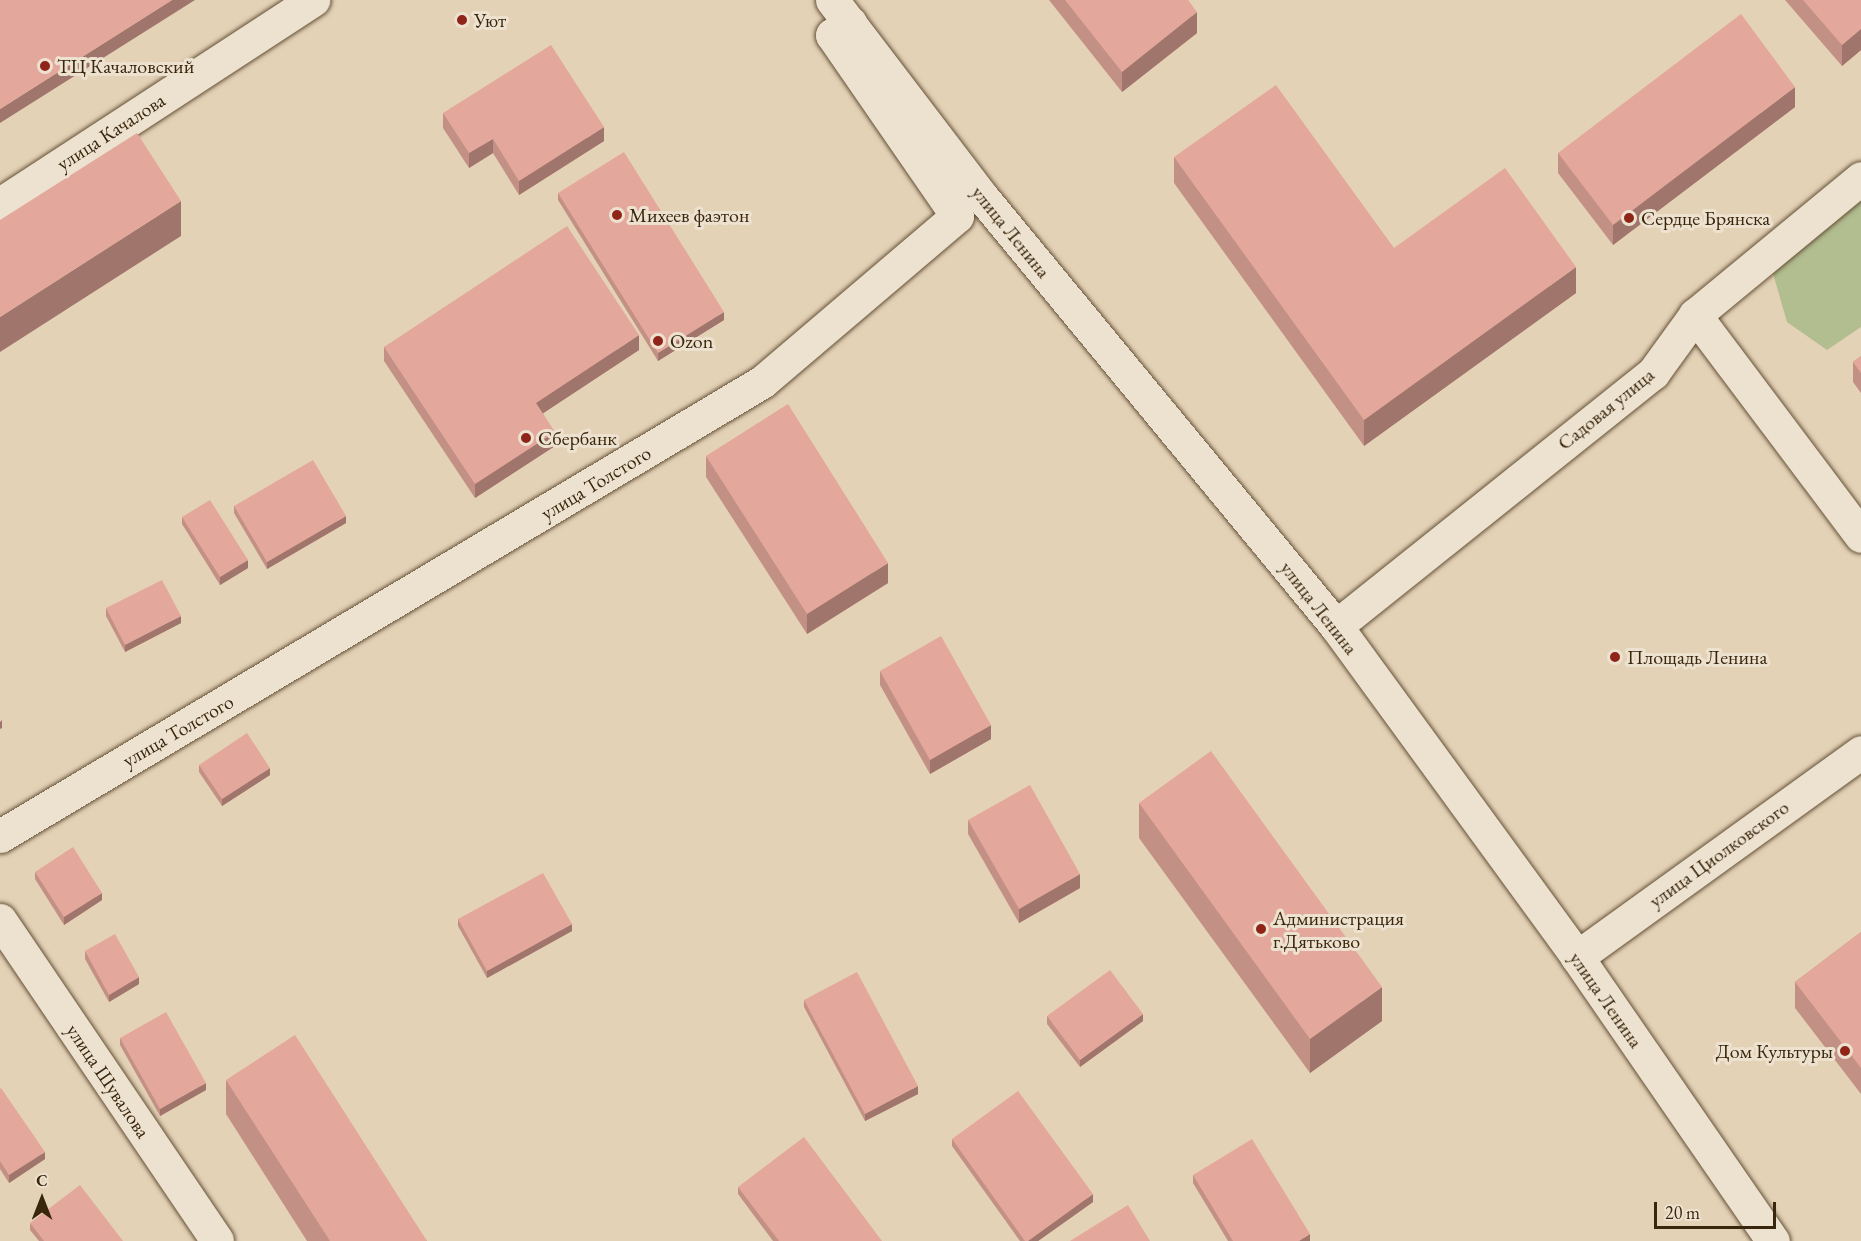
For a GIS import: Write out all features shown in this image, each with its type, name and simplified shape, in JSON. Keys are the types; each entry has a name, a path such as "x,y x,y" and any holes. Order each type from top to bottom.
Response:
{"street":[{"name":"улица Качалова","path":"0,204 313,0"},
{"name":"улица Ленина","path":"841,12 983,198 1336,626 1577,957 1773,1241"},
{"name":"улица Толстого","path":"0,836 762,382 957,216 832,35 841,12"},
{"name":"Садовая улица","path":"1336,626 1653,373 1695,315 1861,178"},
{"path":"1695,315 1861,536"},
{"name":"улица Циолковского","path":"1577,957 1861,752"},
{"name":"улица Шувалова","path":"0,920 217,1241"}],"green space":[{"path":"1861,188 1861,327 1827,350 1787,322 1770,263"}],"building":[{"name":"ТЦ Качаловский","path":"0,0 172,0 0,109"},
{"path":"1065,0 1188,0 1197,12 1122,72"},
{"path":"1803,0 1861,0 1861,29 1842,45"},
{"path":"1741,14 1795,87 1613,225 1558,153"},
{"path":"551,45 604,127 519,181 493,139 469,153 443,113"},
{"path":"1276,85 1394,248 1505,168 1576,267 1364,420 1174,157"},
{"path":"137,133 181,201 0,317 0,220"},
{"path":"624,152 724,312 658,353 558,193"},
{"path":"567,226 639,335 536,403 555,432 475,484 384,347"},
{"path":"1861,356 1861,373 1853,362"},
{"path":"788,404 888,563 807,614 706,456"},
{"path":"313,460 346,516 267,562 234,506"},
{"path":"210,500 248,560 220,577 182,517"},
{"path":"162,580 181,616 125,645 106,608"},
{"path":"941,636 991,725 930,760 880,671"},
{"path":"247,733 270,768 222,799 199,765"},
{"name":"Администрация г.Дятьково","path":"1211,751 1382,987 1310,1039 1139,803"},
{"path":"1030,785 1080,874 1019,909 968,820"},
{"path":"73,847 102,893 64,917 35,872"},
{"path":"543,873 572,924 487,971 458,919"},
{"name":"Дом Культуры","path":"1861,932 1861,1068 1795,982"},
{"path":"115,934 139,977 109,995 85,951"},
{"path":"1110,970 1143,1014 1080,1060 1047,1016"},
{"path":"857,972 918,1086 865,1114 804,1000"},
{"path":"166,1012 206,1083 160,1109 120,1038"},
{"path":"295,1035 427,1241 330,1241 226,1080"},
{"path":"1,1088 45,1152 9,1175 0,1161"},
{"path":"1018,1091 1093,1194 1028,1241 1025,1241 952,1139"},
{"path":"804,1137 882,1241 779,1241 738,1187"},
{"path":"1252,1139 1310,1234 1299,1241 1233,1241 1193,1175"},
{"path":"80,1185 123,1241 44,1241 30,1223"},
{"path":"1128,1205 1150,1241 1070,1241"}],"place":[{"name":"Уют","path":"462,20"},
{"name":"ТЦ Качаловский","path":"45,66"},
{"name":"Михеев фаэтон","path":"617,215"},
{"name":"Сердце Брянска","path":"1629,218"},
{"name":"Ozon","path":"658,341"},
{"name":"Сбербанк","path":"526,438"},
{"name":"Площадь Ленина","path":"1615,657"},
{"name":"Администрация г.Дятьково","path":"1261,929"},
{"name":"Дом Культуры","path":"1845,1051"}]}
